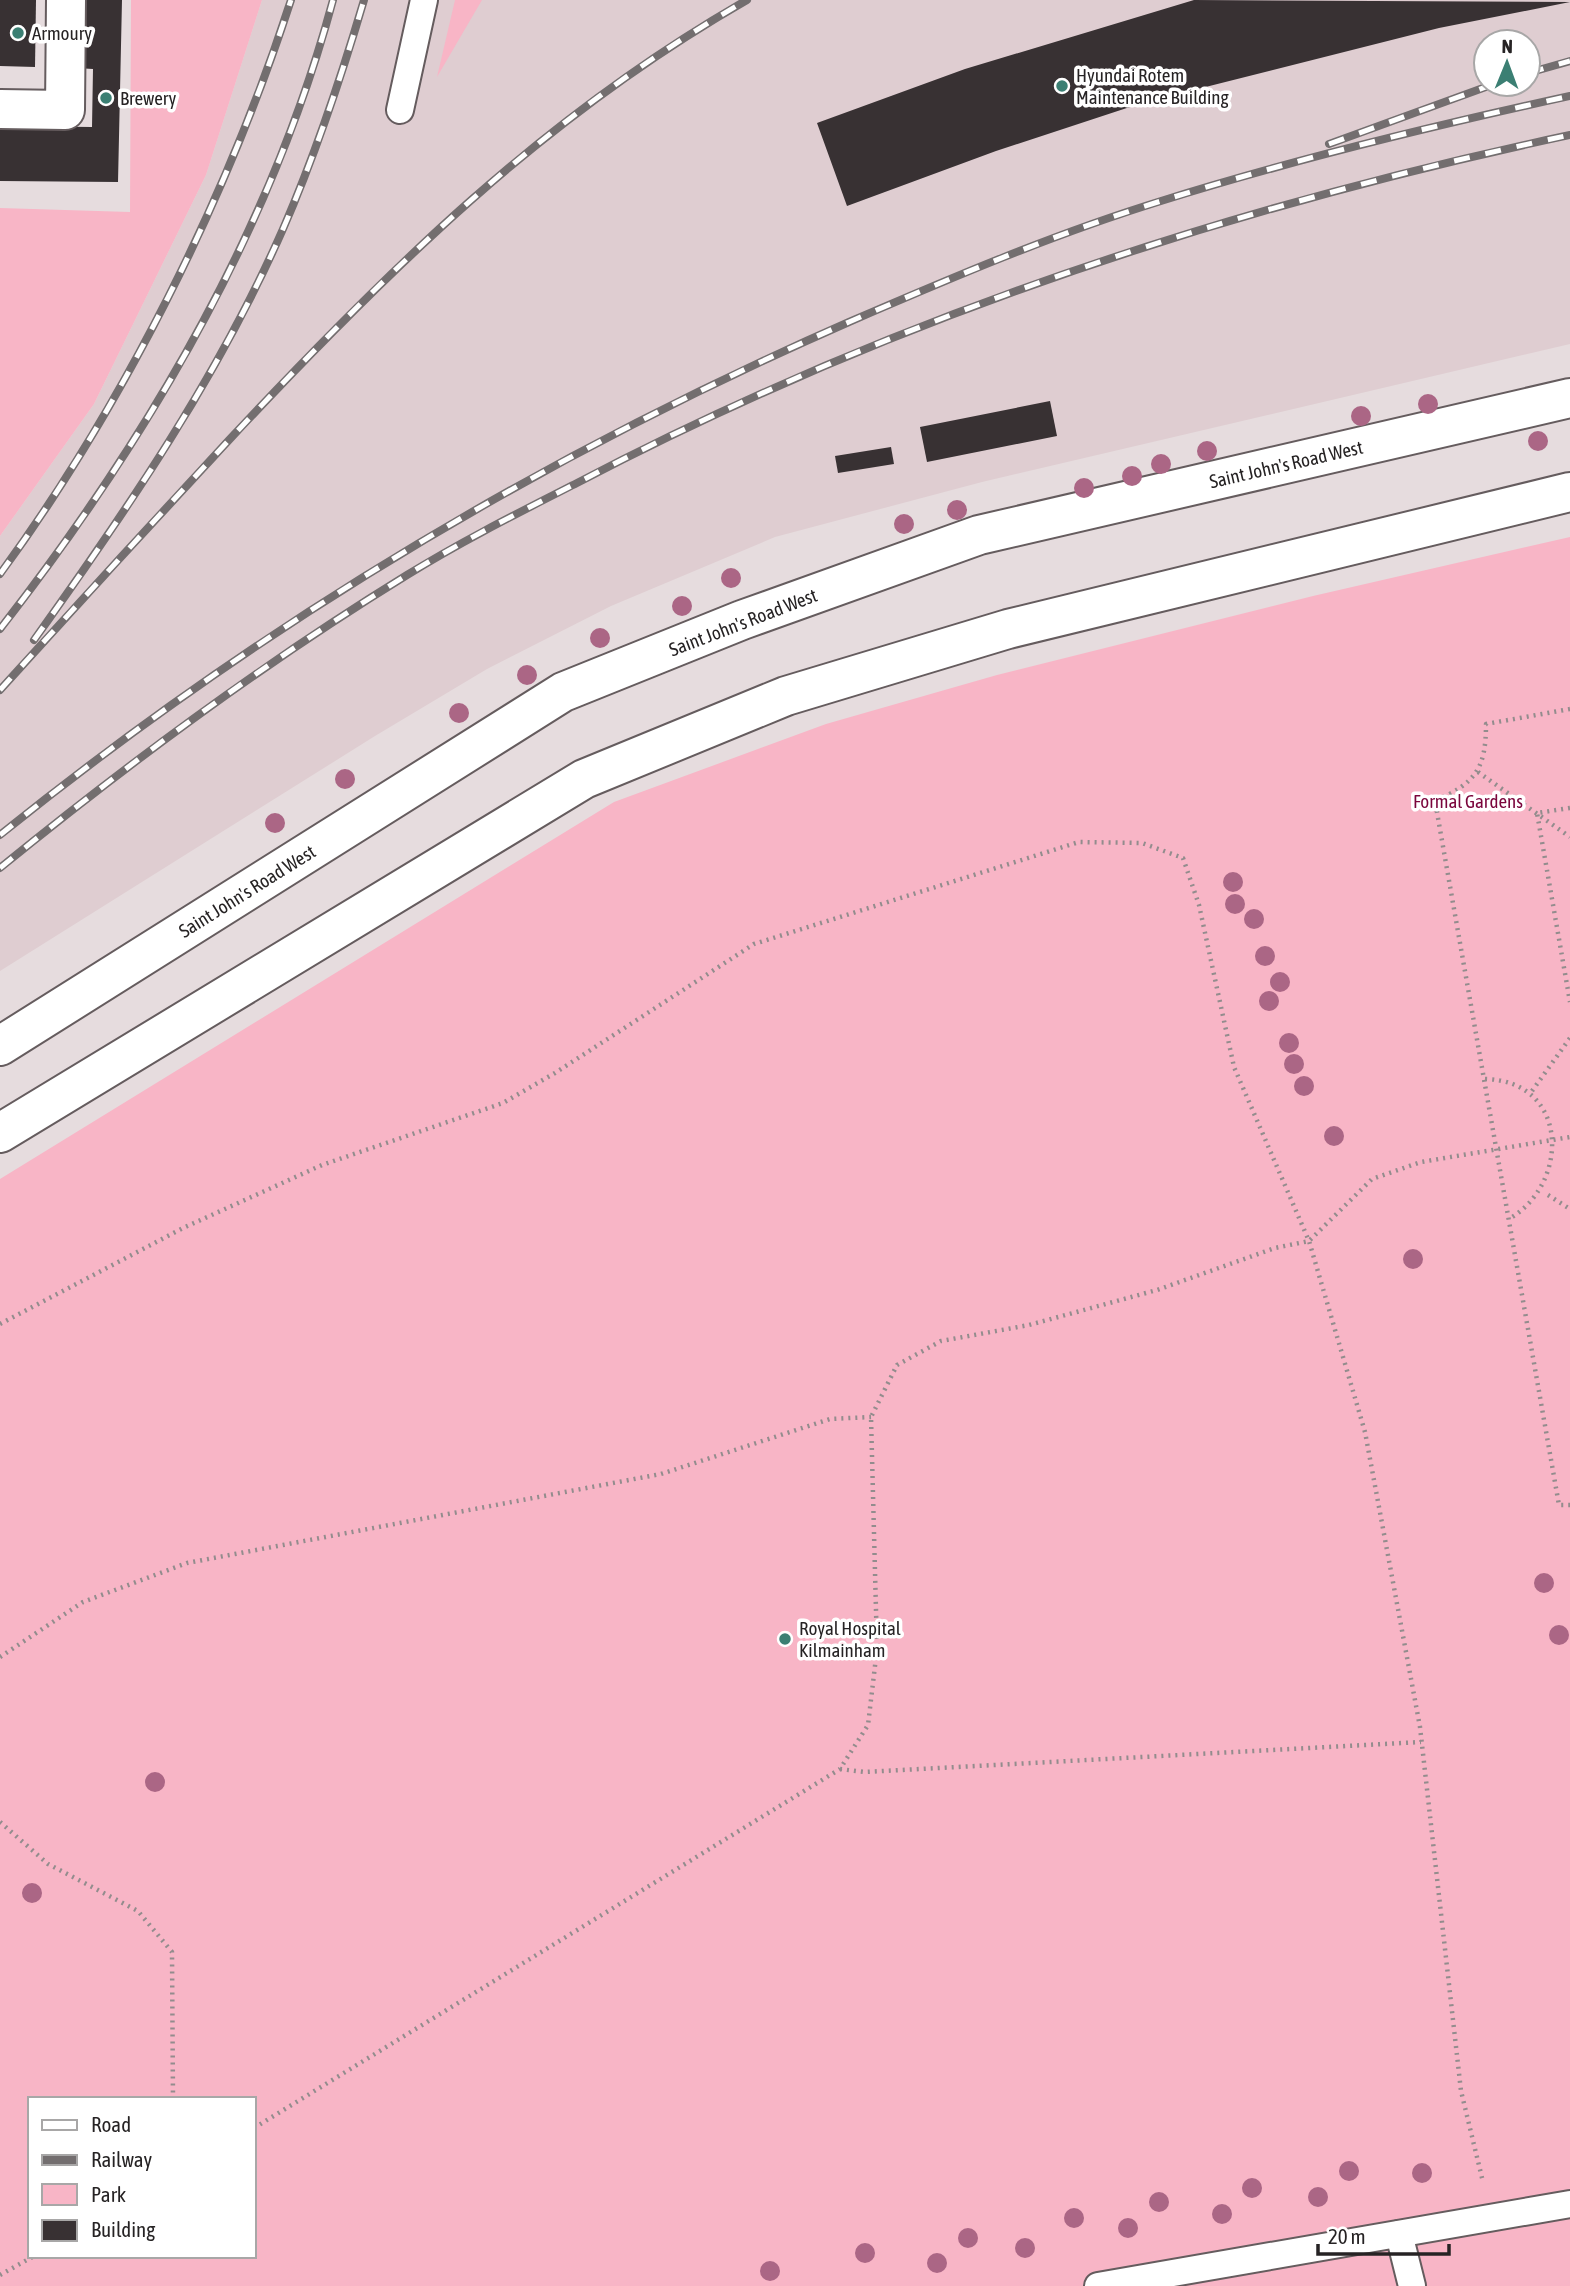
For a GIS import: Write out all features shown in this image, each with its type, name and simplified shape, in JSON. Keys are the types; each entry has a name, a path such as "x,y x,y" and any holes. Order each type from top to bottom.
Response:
{"main road":[{"path":"0,109 65,110 66,0"},
{"name":"Saint John's Road West","path":"0,1046 563,692 742,620 979,535 1570,398"},
{"path":"0,1133 584,779 773,701 1008,629 1570,492"}],"lane":[{"path":"400,110 424,0"},
{"path":"1098,2286 1570,2204"},
{"path":"1399,2234 1412,2286"}],"path":[{"path":"1570,709 1486,724 1486,754 1478,772 1455,792 1435,802 1559,1505 1570,1505"},
{"path":"1478,772 1570,837"},
{"path":"1537,813 1570,808"},
{"path":"1537,813 1570,1002"},
{"path":"0,1324 183,1228 310,1171 503,1103 555,1073 754,944 1079,842 1142,843 1183,858 1199,905 1234,1067 1309,1241 1365,1432 1421,1742 1461,2091 1491,2217"},
{"path":"1532,1091 1570,1038"},
{"path":"1485,1079 1517,1083 1532,1091 1549,1107 1555,1117"},
{"path":"1560,1128 1564,1151"},
{"path":"256,2128 841,1769 868,1725 877,1649 871,1417 897,1364 941,1340 1029,1325 1157,1290 1275,1248 1309,1241 1372,1179 1421,1162 1570,1137"},
{"path":"1509,1219 1531,1210 1548,1195 1554,1184"},
{"path":"1548,1195 1570,1209"},
{"path":"0,1657 83,1602 187,1563 661,1474 830,1419 871,1417"},
{"path":"841,1769 863,1772 1421,1742"},
{"path":"0,1822 48,1864 138,1911 172,1952 173,2097"},
{"path":"0,2275 30,2258"}],"shaded area":[{"path":"262,0 1570,0 1570,344 982,482 775,537 611,606 487,669 0,971 0,536 94,404 206,175"}],"green space":[{"path":"131,0 262,0 206,175 94,404 0,536 0,208 130,212"},
{"path":"455,0 482,0 437,77"},
{"name":"Royal Hospital Kilmainham","path":"1570,537 1570,2286 0,2286 0,1179 614,802 826,724 997,675 1313,596"}],"building":[{"name":"Armoury","path":"0,0 36,0 35,67 0,66"},
{"path":"77,0 122,0 118,182 0,181 0,126 92,127 93,69 76,68"},
{"name":"Hyundai Rotem Maintenance Building","path":"1194,0 1570,2 1439,28 1142,103 996,151 847,206 817,123 965,69"},
{"path":"1050,401 1057,436 927,462 920,427"},
{"path":"891,447 894,464 838,473 835,456"}],"railway":[{"path":"0,574 88,441 168,298 236,150 291,0"},
{"path":"0,629 105,484 198,331 239,251 275,169 307,86 333,0"},
{"path":"34,640 137,492 230,337 295,201 337,87 364,0"},
{"path":"0,690 288,377 409,257 471,200 603,94 673,45 747,0"},
{"path":"1542,69 1570,61"},
{"path":"1329,144 1472,92"},
{"path":"0,835 98,758 199,686 302,616 407,550 514,488 735,374 964,273 1121,214 1313,157 1570,96"},
{"path":"0,868 98,790 199,715 354,609 470,539 695,424 938,320 1062,275 1313,197 1570,135"}],"place":[{"name":"Armoury","path":"18,33"},
{"name":"Hyundai Rotem Maintenance Building","path":"1062,86"},
{"name":"Brewery","path":"106,98"},
{"name":"Royal Hospital Kilmainham","path":"785,1639"}],"park label":[{"name":"Formal Gardens","path":"1468,801"}]}
